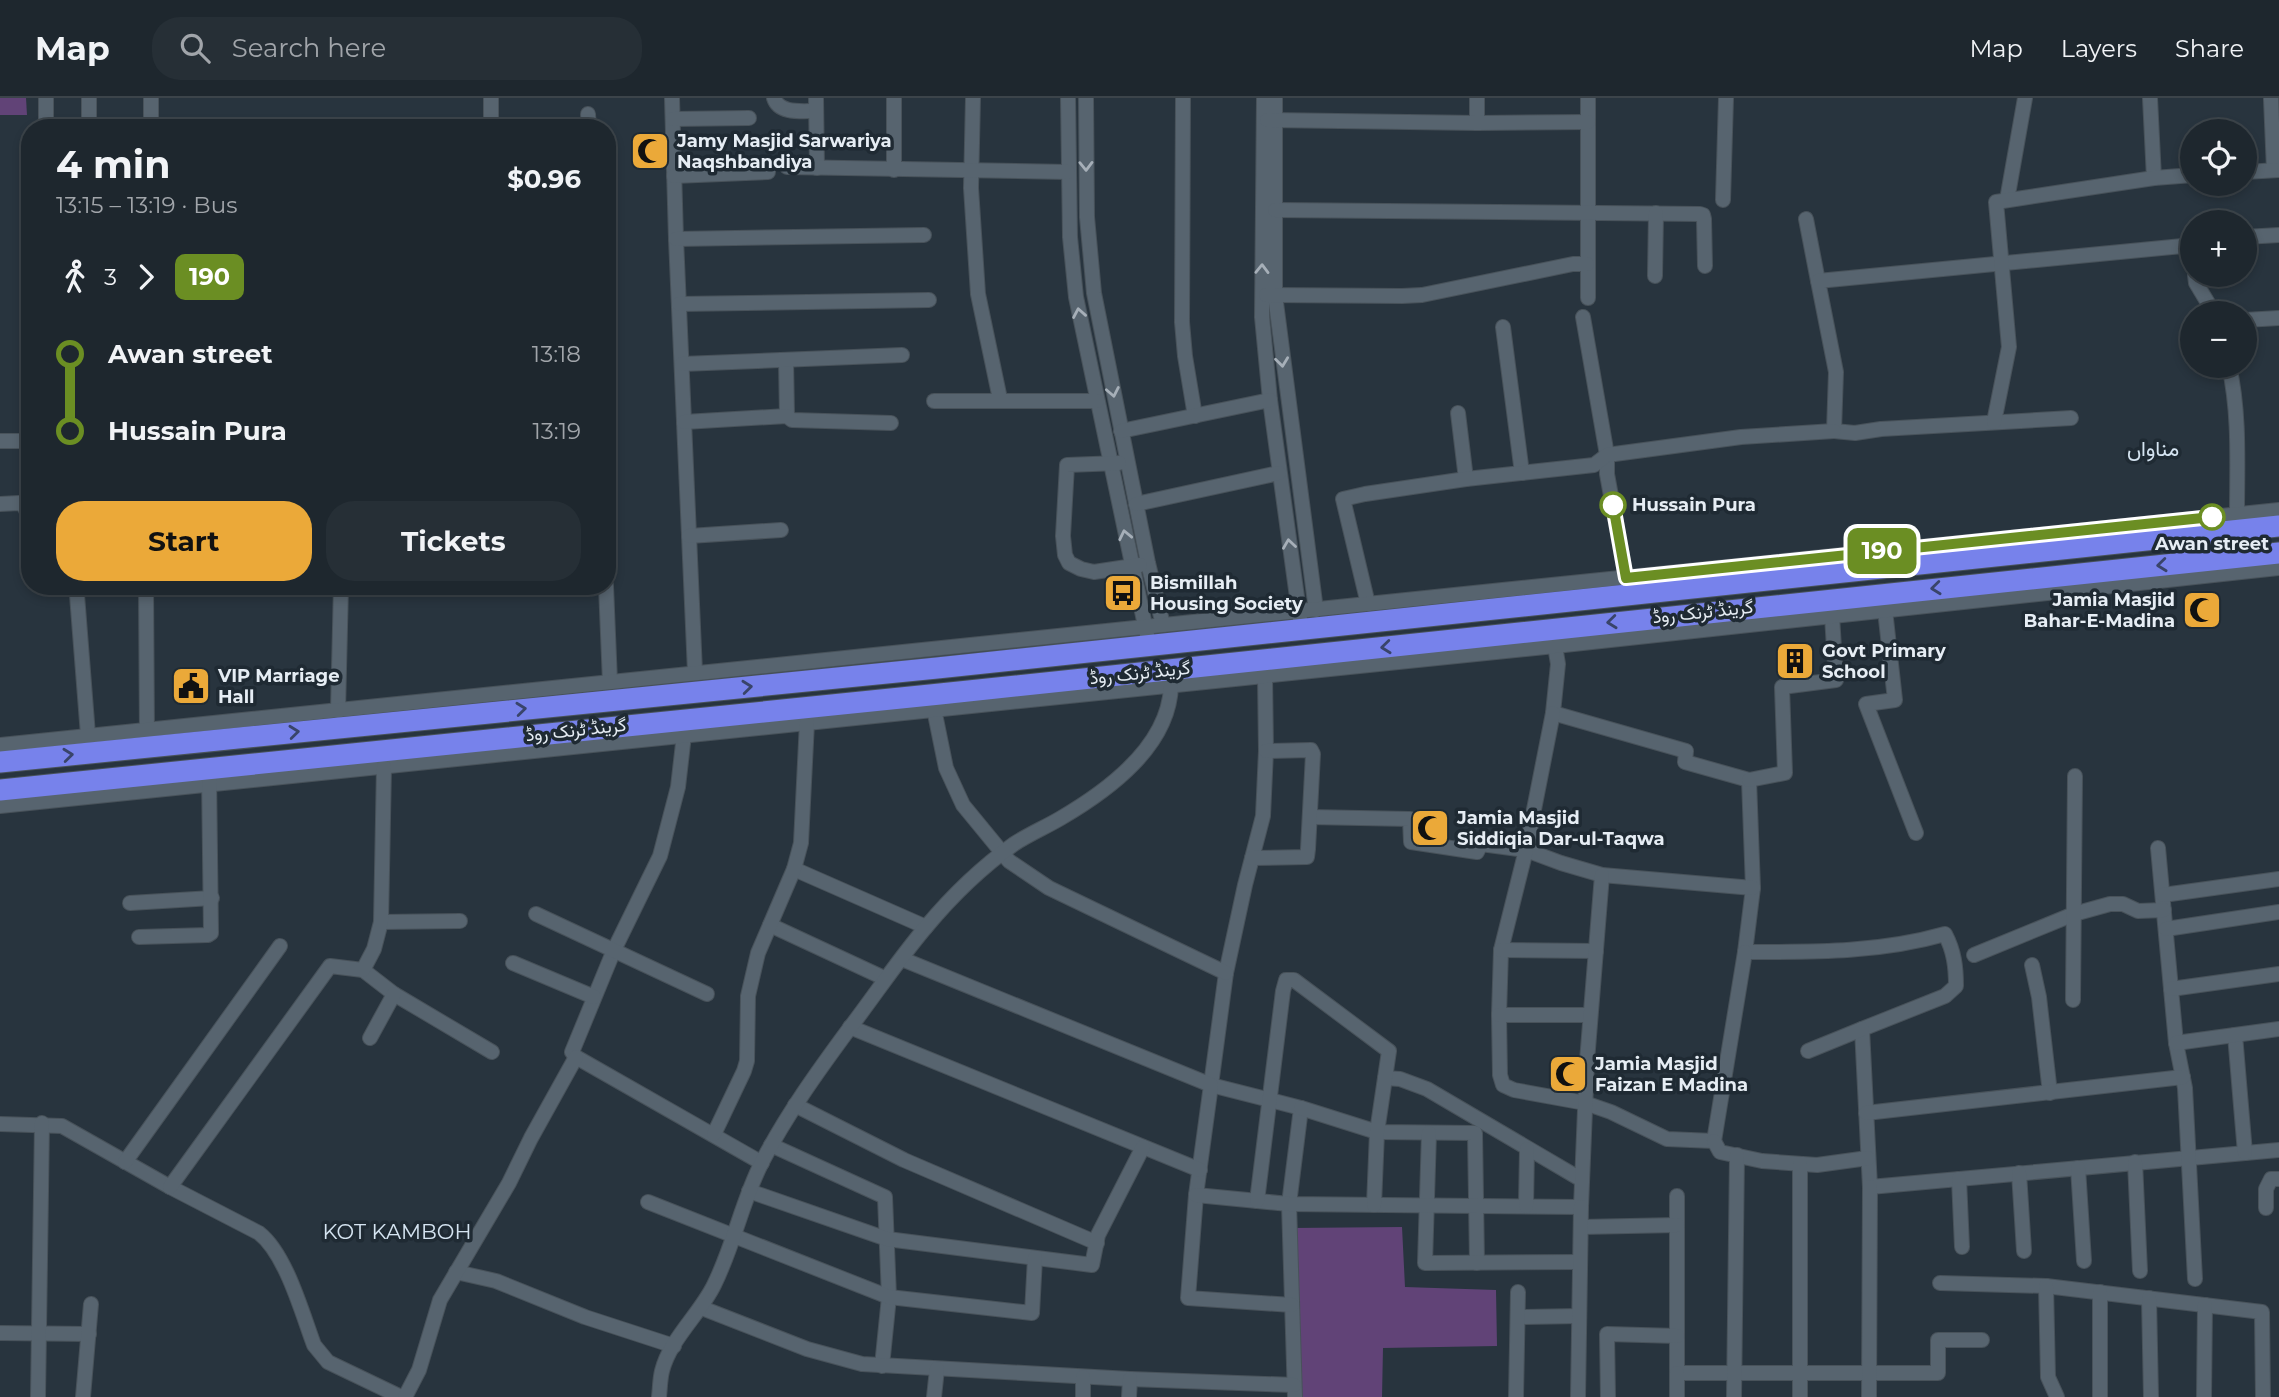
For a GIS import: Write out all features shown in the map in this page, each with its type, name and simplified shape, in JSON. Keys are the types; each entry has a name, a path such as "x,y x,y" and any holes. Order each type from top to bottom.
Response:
{"highway":[{"name":"گرینڈ ٹرنک روڈ","path":"0,762 147,738 240,738 816,670 937,668 977,653 1147,635 1820,569 2197,527 2279,526"},
{"name":"گرینڈ ٹرنک روڈ","path":"0,790 209,776 243,763 277,769 1819,611 2279,553"},
{"path":"1819,611 1820,569"},
{"path":"937,668 937,702"},
{"path":"240,738 243,763"}],"street":[{"path":"46,98 46,119"},
{"path":"89,98 89,119"},
{"path":"151,119 152,98"},
{"path":"491,98 491,119"},
{"path":"672,98 695,673"},
{"path":"774,98 777,105 783,109 816,105 817,169"},
{"path":"894,98 894,170"},
{"path":"973,98 971,188 978,295 1000,399"},
{"path":"1068,98 1070,237 1076,297 1147,635 1163,625 1300,620 1316,610 1626,578 1820,569"},
{"path":"1086,98 1087,217 1091,269 1127,461 1163,625"},
{"path":"1183,98 1182,322 1195,416"},
{"path":"1264,98 1269,120 1275,210 1268,295 1316,610"},
{"path":"1275,98 1269,120 1270,400 1300,620"},
{"path":"1476,98 1477,123"},
{"path":"1588,98 1588,298"},
{"path":"1723,200 1726,98"},
{"path":"2007,200 2025,98"},
{"path":"2150,98 2154,178"},
{"path":"2257,171 2277,170 2271,99"},
{"path":"673,119 749,118"},
{"path":"1269,120 1477,123 1588,121"},
{"path":"787,167 1068,172"},
{"path":"674,176 768,172"},
{"path":"1994,422 2009,347 1996,202 2180,176"},
{"path":"1275,210 1703,215 1705,266"},
{"path":"1656,214 1656,276"},
{"path":"1806,219 1836,372 1834,430"},
{"path":"676,239 924,235"},
{"path":"2257,236 2279,235"},
{"path":"1818,281 2180,246"},
{"path":"1268,295 1422,295 1573,264 1587,264"},
{"path":"679,304 929,300"},
{"path":"1583,317 1626,578"},
{"path":"2257,319 2279,318"},
{"path":"1503,327 1522,473"},
{"path":"682,365 902,355"},
{"path":"786,360 788,416 792,420 891,423"},
{"path":"2231,378 2235,406 2238,515"},
{"path":"1121,431 1270,400"},
{"path":"934,401 1097,401"},
{"path":"1458,413 1466,480"},
{"path":"684,422 788,416"},
{"path":"1368,604 1343,499 1466,480 1594,465 1607,455 1741,437 1834,430 1855,433 1881,429 2071,418"},
{"path":"0,441 21,441"},
{"path":"1127,461 1110,465 1067,465 1063,547 1069,562 1087,572 1148,563"},
{"path":"1136,504 1279,473"},
{"path":"0,504 21,504"},
{"path":"2197,527 2238,515 2279,510"},
{"path":"689,536 781,530"},
{"path":"0,806 209,776 277,769 384,767 415,755 684,736 807,722 937,702 1171,686 1555,646 1819,611 1885,610 2279,568"},
{"path":"146,595 147,738"},
{"path":"338,711 341,595"},
{"path":"607,595 610,682"},
{"path":"77,596 88,735"},
{"path":"1885,610 1895,700 1866,704 1916,833"},
{"path":"1553,713 1686,751 1685,762 1749,780 1785,773 1782,687 1836,680 1819,611"},
{"path":"1555,646 1558,664 1553,713 1526,850 1501,950 1499,1015 1500,1075 1503,1085 1514,1090 1585,1103 1611,1112 1667,1139 1714,1141"},
{"path":"0,745 88,735 147,738 338,711 695,673 816,670 977,653"},
{"path":"1265,676 1263,816 1226,973 1196,1195 1188,1298 1292,1305"},
{"path":"659,1397 662,1369 715,1284 749,1191 771,1145 820,1067 884,978 965,885 1016,843 1094,797 1121,776 1151,743 1165,719 1170,704 1171,686"},
{"path":"937,702 946,768 963,805 1009,861 1049,888 1226,973"},
{"path":"714,1134 747,1061 748,996 758,953 794,869 801,843 807,722"},
{"path":"684,736 678,787 660,856 614,950 572,1052 576,1057 762,1163"},
{"path":"1252,858 1307,857 1313,754 1311,750 1266,751"},
{"path":"363,970 374,949 381,922 384,767"},
{"path":"139,937 208,935 212,930 209,776"},
{"path":"2073,1000 2076,776"},
{"path":"1749,780 1754,888 1714,1141 1720,1152 1762,1161 1817,1165 1868,1158"},
{"path":"1310,817 1410,819 1411,842 1477,852 1480,844 1526,850 1602,875 1754,888"},
{"path":"2158,848 2176,1043 2183,1077 2195,1279"},
{"path":"794,869 926,927"},
{"path":"1578,1397 1585,1103 1602,875"},
{"path":"1974,955 2074,914 2110,904 2123,904 2138,911 2163,903 2279,879"},
{"path":"130,903 212,898"},
{"path":"2166,929 2279,912"},
{"path":"536,914 706,994"},
{"path":"381,922 460,921"},
{"path":"770,925 884,978"},
{"path":"1745,952 1843,952 1916,942 1945,934 1952,947 1956,971 1956,986 1945,996 1808,1051"},
{"path":"125,1162 280,946"},
{"path":"1501,950 1596,951"},
{"path":"902,959 1211,1085 1301,1108 1377,1132 1475,1133 1477,1263"},
{"path":"513,963 594,997"},
{"path":"2032,965 2039,997 2050,1093"},
{"path":"170,1187 330,966 363,970 394,994 492,1052"},
{"path":"2171,989 2279,974"},
{"path":"1256,1201 1286,980 1294,980 1388,1051 1377,1132 1374,1205"},
{"path":"370,1038 394,994"},
{"path":"1499,1015 1590,1015"},
{"path":"850,1027 1200,1170"},
{"path":"1862,1029 1870,1187 1869,1397"},
{"path":"2176,1043 2279,1029"},
{"path":"2235,1035 2245,1153"},
{"path":"0,1124 62,1126 267,1240 289,1278 314,1345 320,1354 328,1362 403,1397 419,1370 440,1300 509,1183 576,1057"},
{"path":"1866,1113 2183,1077"},
{"path":"1384,1078 1400,1079 1427,1089 1582,1180"},
{"path":"795,1105 904,1160 1097,1243"},
{"path":"702,1308 807,1349 862,1364 1130,1379 1222,1390 1294,1391 1289,1204 1301,1108"},
{"path":"38,1397 42,1124"},
{"path":"1429,1133 1425,1263 1580,1262"},
{"path":"771,1145 885,1198 889,1297 882,1366"},
{"path":"749,1191 887,1240 1093,1265 1098,1235 1143,1147"},
{"path":"1526,1206 1527,1149"},
{"path":"1870,1187 2279,1150"},
{"path":"1734,1397 1737,1156"},
{"path":"2135,1162 2140,1272"},
{"path":"1800,1164 1800,1397"},
{"path":"2078,1168 2084,1261"},
{"path":"2019,1173 2024,1251"},
{"path":"1959,1178 1962,1247"},
{"path":"2266,1208 2267,1183 2271,1179 2279,1178"},
{"path":"1196,1195 1289,1204 1581,1207"},
{"path":"1677,1195 1677,1397"},
{"path":"648,1202 889,1297 1032,1313 1035,1258"},
{"path":"1581,1227 1677,1225"},
{"path":"456,1272 496,1281 585,1317 674,1346"},
{"path":"1940,1283 2046,1286 2262,1312 2263,1397"},
{"path":"2046,1286 2048,1377 2057,1397"},
{"path":"1516,1397 1518,1292"},
{"path":"2099,1292 2100,1397"},
{"path":"2149,1298 2151,1397"},
{"path":"83,1397 91,1304"},
{"path":"2204,1397 2205,1305"},
{"path":"1518,1317 1579,1317"},
{"path":"2264,1328 2279,1329"},
{"path":"0,1333 89,1334"},
{"path":"1608,1397 1608,1334 1677,1336"},
{"path":"1677,1373 1938,1373 1938,1340 1982,1340"},
{"path":"934,1397 937,1369"},
{"path":"1083,1377 1083,1397"},
{"path":"1129,1397 1130,1379"},
{"path":"2263,1380 2279,1381"}],"shaded area":[{"path":"0,98 26,98 27,115 0,115"},
{"path":"1402,1227 1405,1287 1496,1290 1497,1346 1383,1348 1382,1397 1295,1397 1290,1228"}],"bus line":[{"name":"190","path":"1613,505 1626,578 2212,517"}],"place":[{"name":"Jamy Masjid Sarwariya Naqshbandiya","path":"650,151"},
{"name":"Hussain Pura","path":"1613,505"},
{"name":"Awan street","path":"2212,517"},
{"name":"Bismillah Housing Society","path":"1123,593"},
{"name":"Jamia Masjid Bahar-E-Madina","path":"2202,610"},
{"name":"Govt Primary School","path":"1795,661"},
{"name":"VIP Marriage Hall","path":"191,686"},
{"name":"Jamia Masjid Siddiqia Dar-ul-Taqwa","path":"1430,828"},
{"name":"Jamia Masjid Faizan E Madina","path":"1568,1074"}],"district":[{"name":"مناواں","path":"2153,448"},
{"name":"KOT KAMBOH","path":"397,1231"}]}
